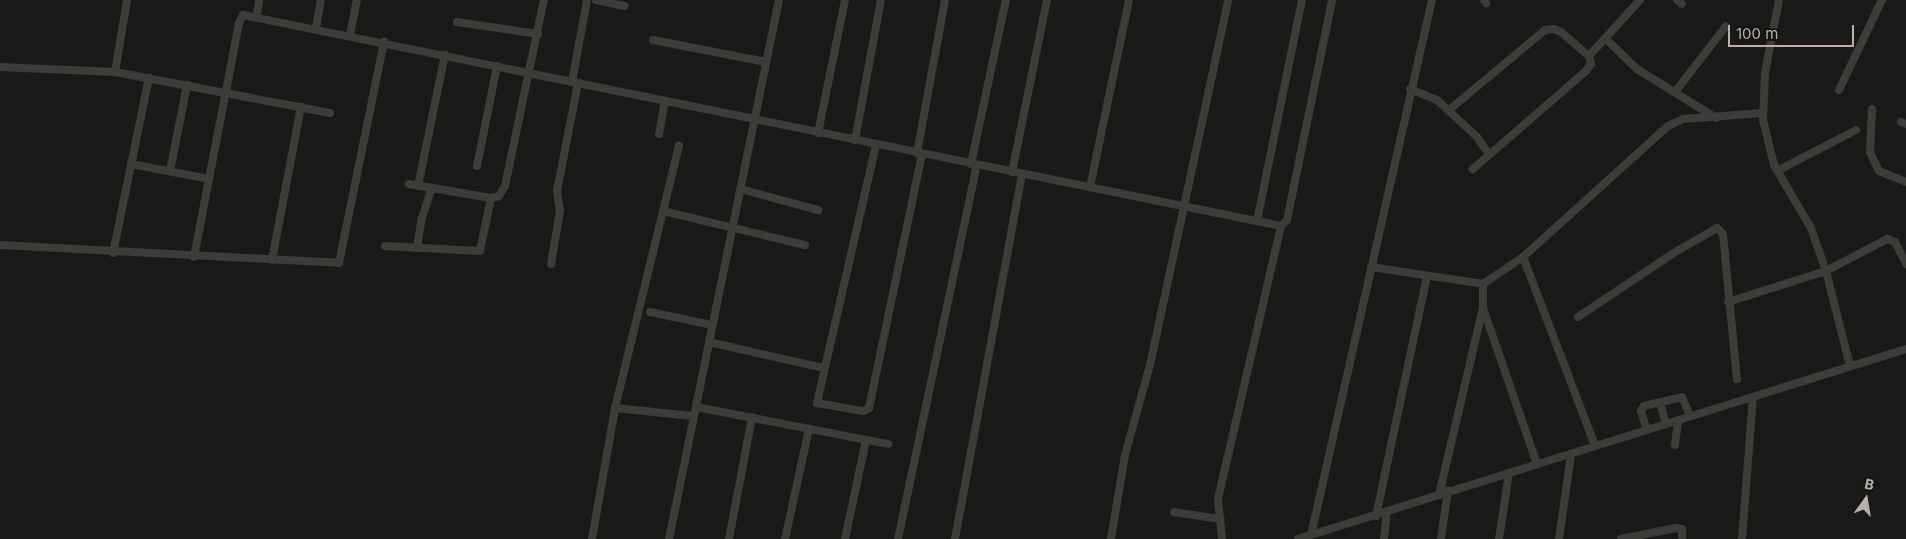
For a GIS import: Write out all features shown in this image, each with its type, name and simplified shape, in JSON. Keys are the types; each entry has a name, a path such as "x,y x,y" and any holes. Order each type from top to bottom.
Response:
{"street":[{"path":"115,72 127,0"},
{"path":"256,15 259,0"},
{"path":"316,28 321,0"},
{"path":"350,35 357,0"},
{"path":"409,184 491,198 499,196 505,186 544,0"},
{"path":"551,264 560,211 557,192 587,0"},
{"path":"596,0 624,6"},
{"path":"670,539 693,416 779,0"},
{"path":"818,132 845,0"},
{"path":"855,140 881,0"},
{"path":"876,144 816,402 868,409 919,153 945,0"},
{"path":"898,539 1006,0"},
{"path":"1012,172 1047,0"},
{"path":"1090,187 1129,0"},
{"path":"1110,539 1125,455 1150,365 1228,0"},
{"path":"1257,221 1302,0"},
{"path":"1222,539 1218,499 1281,226 1287,220 1332,0"},
{"path":"1314,536 1410,89 1432,0"},
{"path":"1590,56 1640,0"},
{"path":"1779,0 1765,73 1763,113 1777,171 1811,228 1826,271 1850,366"},
{"path":"1839,90 1882,0"},
{"path":"194,256 240,19 244,15 256,15 755,120 1281,226"},
{"path":"458,22 538,34"},
{"path":"1676,92 1726,26"},
{"path":"1449,110 1545,30 1554,29 1561,32 1590,56 1591,64 1586,71 1473,169"},
{"path":"1606,39 1637,69 1716,118"},
{"path":"653,40 766,62"},
{"path":"0,245 113,253 339,263 384,42"},
{"path":"418,186 445,55"},
{"path":"477,166 497,66"},
{"path":"0,67 115,72 330,113"},
{"path":"113,253 149,78"},
{"path":"170,171 187,85"},
{"path":"1410,89 1437,100 1449,110 1490,154"},
{"path":"659,134 665,101"},
{"path":"272,260 301,108"},
{"path":"1872,109 1870,152 1879,171 1906,182"},
{"path":"1371,267 1483,284 1523,257 1668,126 1682,120 1763,113"},
{"path":"1777,171 1856,130"},
{"path":"592,539 616,408 680,146"},
{"path":"131,164 209,179"},
{"path":"955,539 1022,174"},
{"path":"417,248 422,218 432,188"},
{"path":"740,189 818,210"},
{"path":"385,246 480,251 491,198"},
{"path":"664,211 805,245"},
{"path":"1578,318 1672,254 1717,228 1723,234 1736,379"},
{"path":"1728,302 1826,271 1892,239 1906,264"},
{"path":"1523,257 1595,446"},
{"path":"1376,516 1427,277"},
{"path":"1439,495 1483,308 1483,284"},
{"path":"1483,308 1537,464"},
{"path":"650,312 712,325"},
{"path":"709,342 823,368"},
{"path":"1298,539 1314,536 1448,491 1571,455 1906,349"},
{"path":"1647,430 1642,408 1660,402 1682,397 1690,416"},
{"path":"1742,539 1753,397"},
{"path":"1660,402 1666,424"},
{"path":"696,406 888,444"},
{"path":"616,408 693,416"},
{"path":"729,539 752,417"},
{"path":"1675,445 1678,420"},
{"path":"785,539 809,429"},
{"path":"845,539 866,440"},
{"path":"1558,539 1571,455"},
{"path":"1499,539 1509,473"},
{"path":"1441,539 1448,491"},
{"path":"1174,512 1220,519"},
{"path":"1384,539 1388,512"},
{"path":"1621,539 1676,528 1682,529 1682,539"}]}
